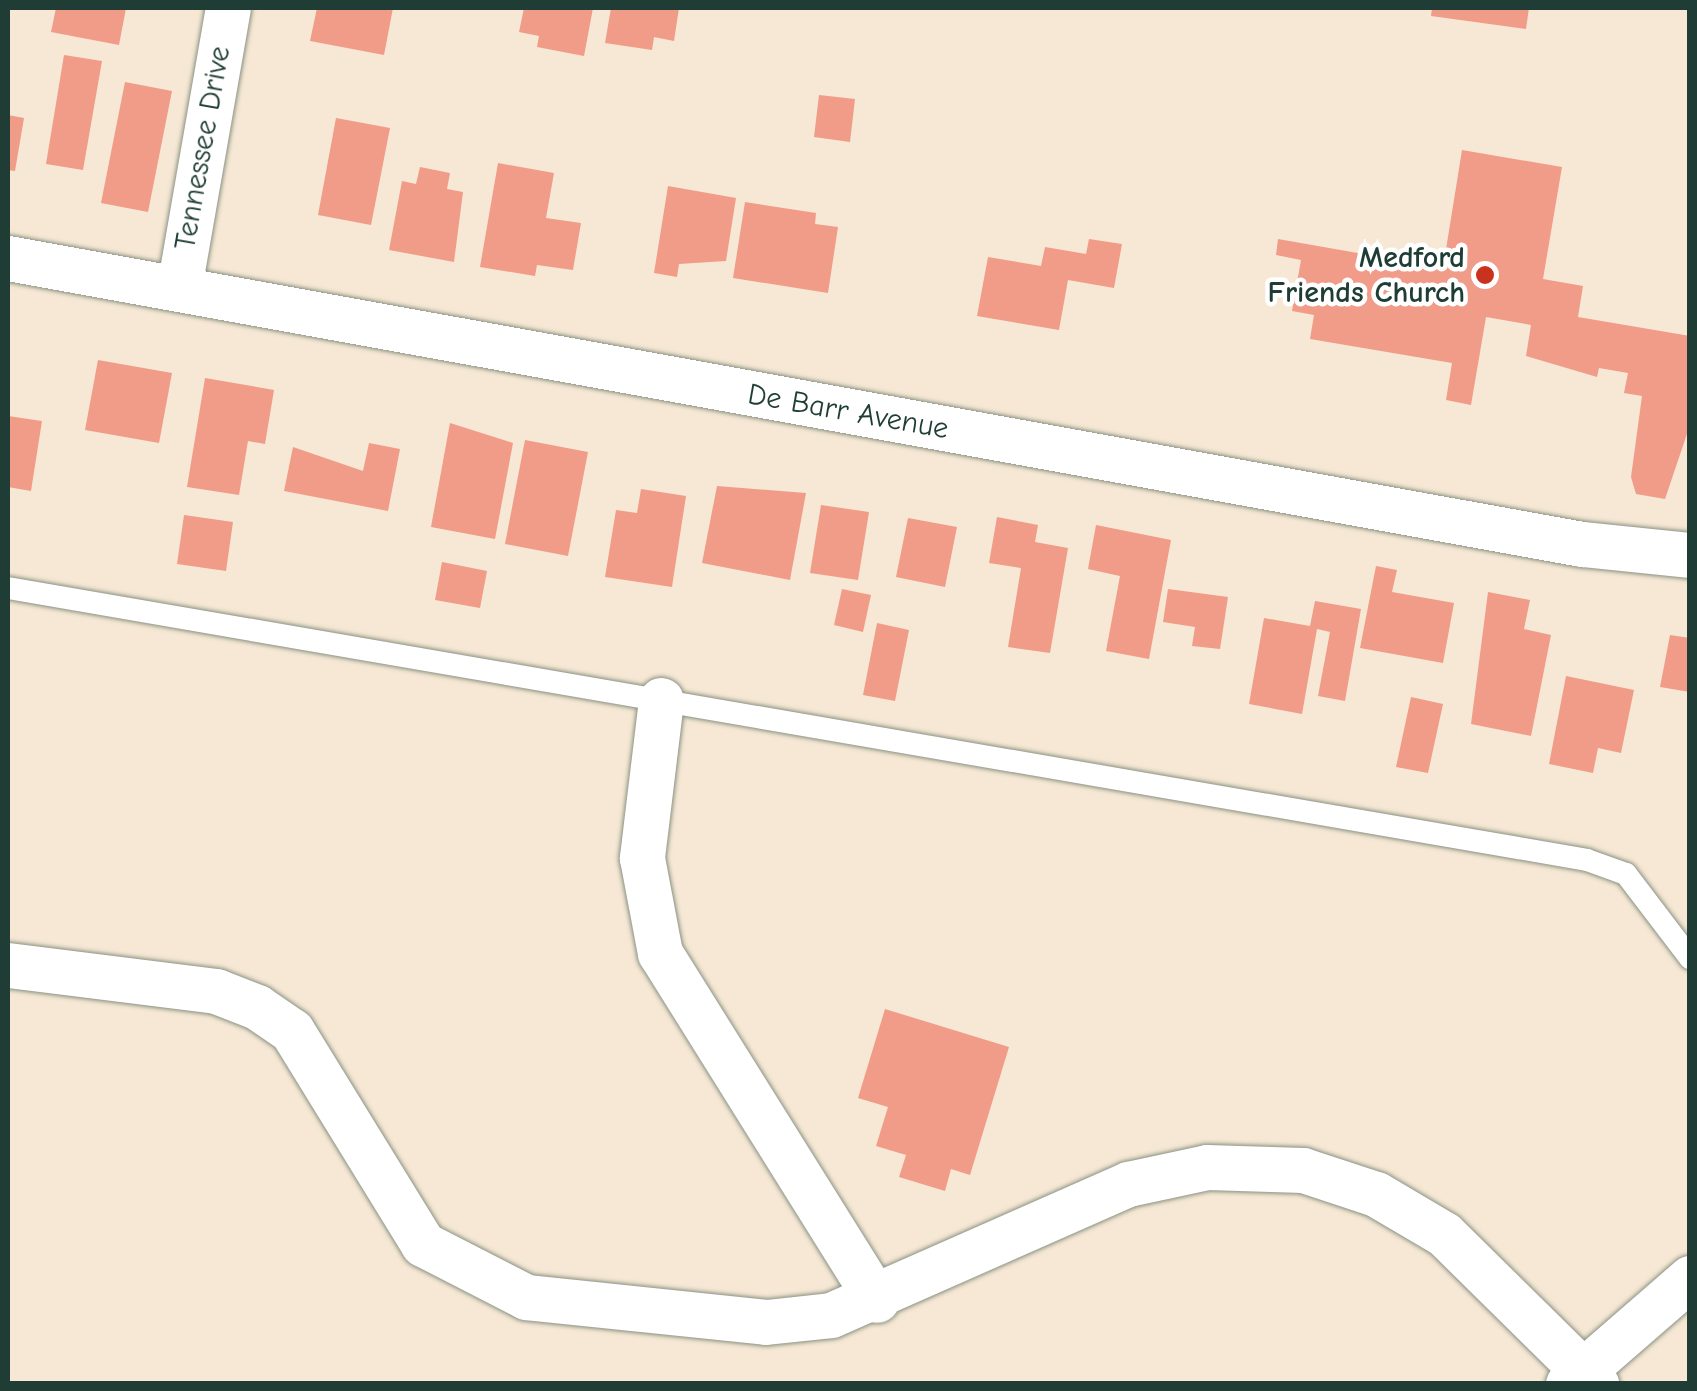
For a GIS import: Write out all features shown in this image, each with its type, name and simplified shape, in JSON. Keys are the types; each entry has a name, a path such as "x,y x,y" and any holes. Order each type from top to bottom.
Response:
{"street":[{"name":"Tennessee Drive","path":"179,288 228,8"},
{"name":"De Barr Avenue","path":"8,258 1582,544 1690,556"},
{"path":"660,700 642,858 660,953 877,1300"},
{"path":"8,965 216,992 292,1031 394,1208 423,1244 474,1277 595,1310 766,1322 877,1300 1128,1184 1208,1167 1302,1170 1376,1194 1444,1234 1582,1379 1690,1278"}],"lane":[{"path":"8,588 1587,860 1626,874 1690,958"}],"building":[{"path":"56,8 126,8 119,45 51,32"},
{"path":"317,8 393,8 384,55 310,41"},
{"path":"524,8 593,8 584,56 537,47 539,36 519,32"},
{"path":"611,8 679,8 674,41 654,37 652,50 605,43"},
{"path":"1432,8 1529,8 1526,29 1431,16"},
{"path":"64,55 102,61 83,170 46,164"},
{"path":"125,82 172,91 148,212 101,203"},
{"path":"819,95 855,99 850,142 814,137"},
{"path":"8,115 24,118 15,171 8,170"},
{"path":"336,118 390,128 371,225 318,215"},
{"path":"1462,150 1562,167 1543,279 1583,286 1578,317 1690,336 1690,425 1665,499 1636,494 1631,477 1642,396 1624,393 1628,373 1599,368 1597,377 1526,356 1531,325 1486,317 1471,405 1446,400 1452,363 1310,339 1314,315 1292,311 1301,260 1276,255 1278,239 1443,268"},
{"path":"498,163 554,173 546,218 581,223 573,270 537,265 535,276 480,267"},
{"path":"420,167 450,173 447,189 463,192 454,262 389,250 402,181 416,184"},
{"path":"668,186 736,198 726,261 679,264 677,277 654,273"},
{"path":"745,202 816,213 815,224 838,227 828,293 733,278"},
{"path":"1089,239 1122,244 1114,288 1068,280 1059,330 977,316 988,257 1041,266 1045,247 1086,254"},
{"path":"98,360 172,373 159,443 85,430"},
{"path":"205,378 274,390 265,444 248,441 239,495 187,487"},
{"path":"8,416 42,421 31,491 8,487"},
{"path":"450,423 513,443 495,539 431,527"},
{"path":"525,440 588,452 568,556 505,544"},
{"path":"369,443 400,449 388,511 284,491 293,447 363,471"},
{"path":"717,486 806,493 790,580 702,563"},
{"path":"641,489 686,496 672,587 605,577 616,510 637,513"},
{"path":"821,505 869,512 858,580 810,573"},
{"path":"184,515 233,522 226,571 177,564"},
{"path":"997,517 1038,525 1035,542 1068,548 1050,653 1008,647 1021,568 989,563"},
{"path":"908,518 957,527 945,587 896,577"},
{"path":"1096,525 1171,540 1149,659 1106,651 1120,576 1088,569"},
{"path":"442,562 487,571 480,608 435,600"},
{"path":"1376,566 1397,570 1392,592 1454,603 1443,663 1360,648"},
{"path":"842,589 871,595 863,632 834,625"},
{"path":"1168,589 1228,597 1220,649 1192,646 1195,627 1163,622"},
{"path":"1488,592 1530,600 1524,629 1551,635 1531,736 1471,724"},
{"path":"1315,601 1361,609 1345,701 1318,696 1330,632 1317,629 1302,714 1249,704 1264,618 1310,626"},
{"path":"877,623 909,630 895,701 863,695"},
{"path":"1670,635 1690,638 1690,692 1660,687"},
{"path":"1566,676 1634,690 1621,753 1598,748 1593,773 1549,764"},
{"path":"1411,697 1443,704 1428,773 1396,767"},
{"path":"885,1009 1009,1047 970,1175 951,1169 945,1191 899,1177 906,1155 876,1146 888,1107 858,1098"}],"place":[{"name":"Medford Friends Church","path":"1485,275"}]}
